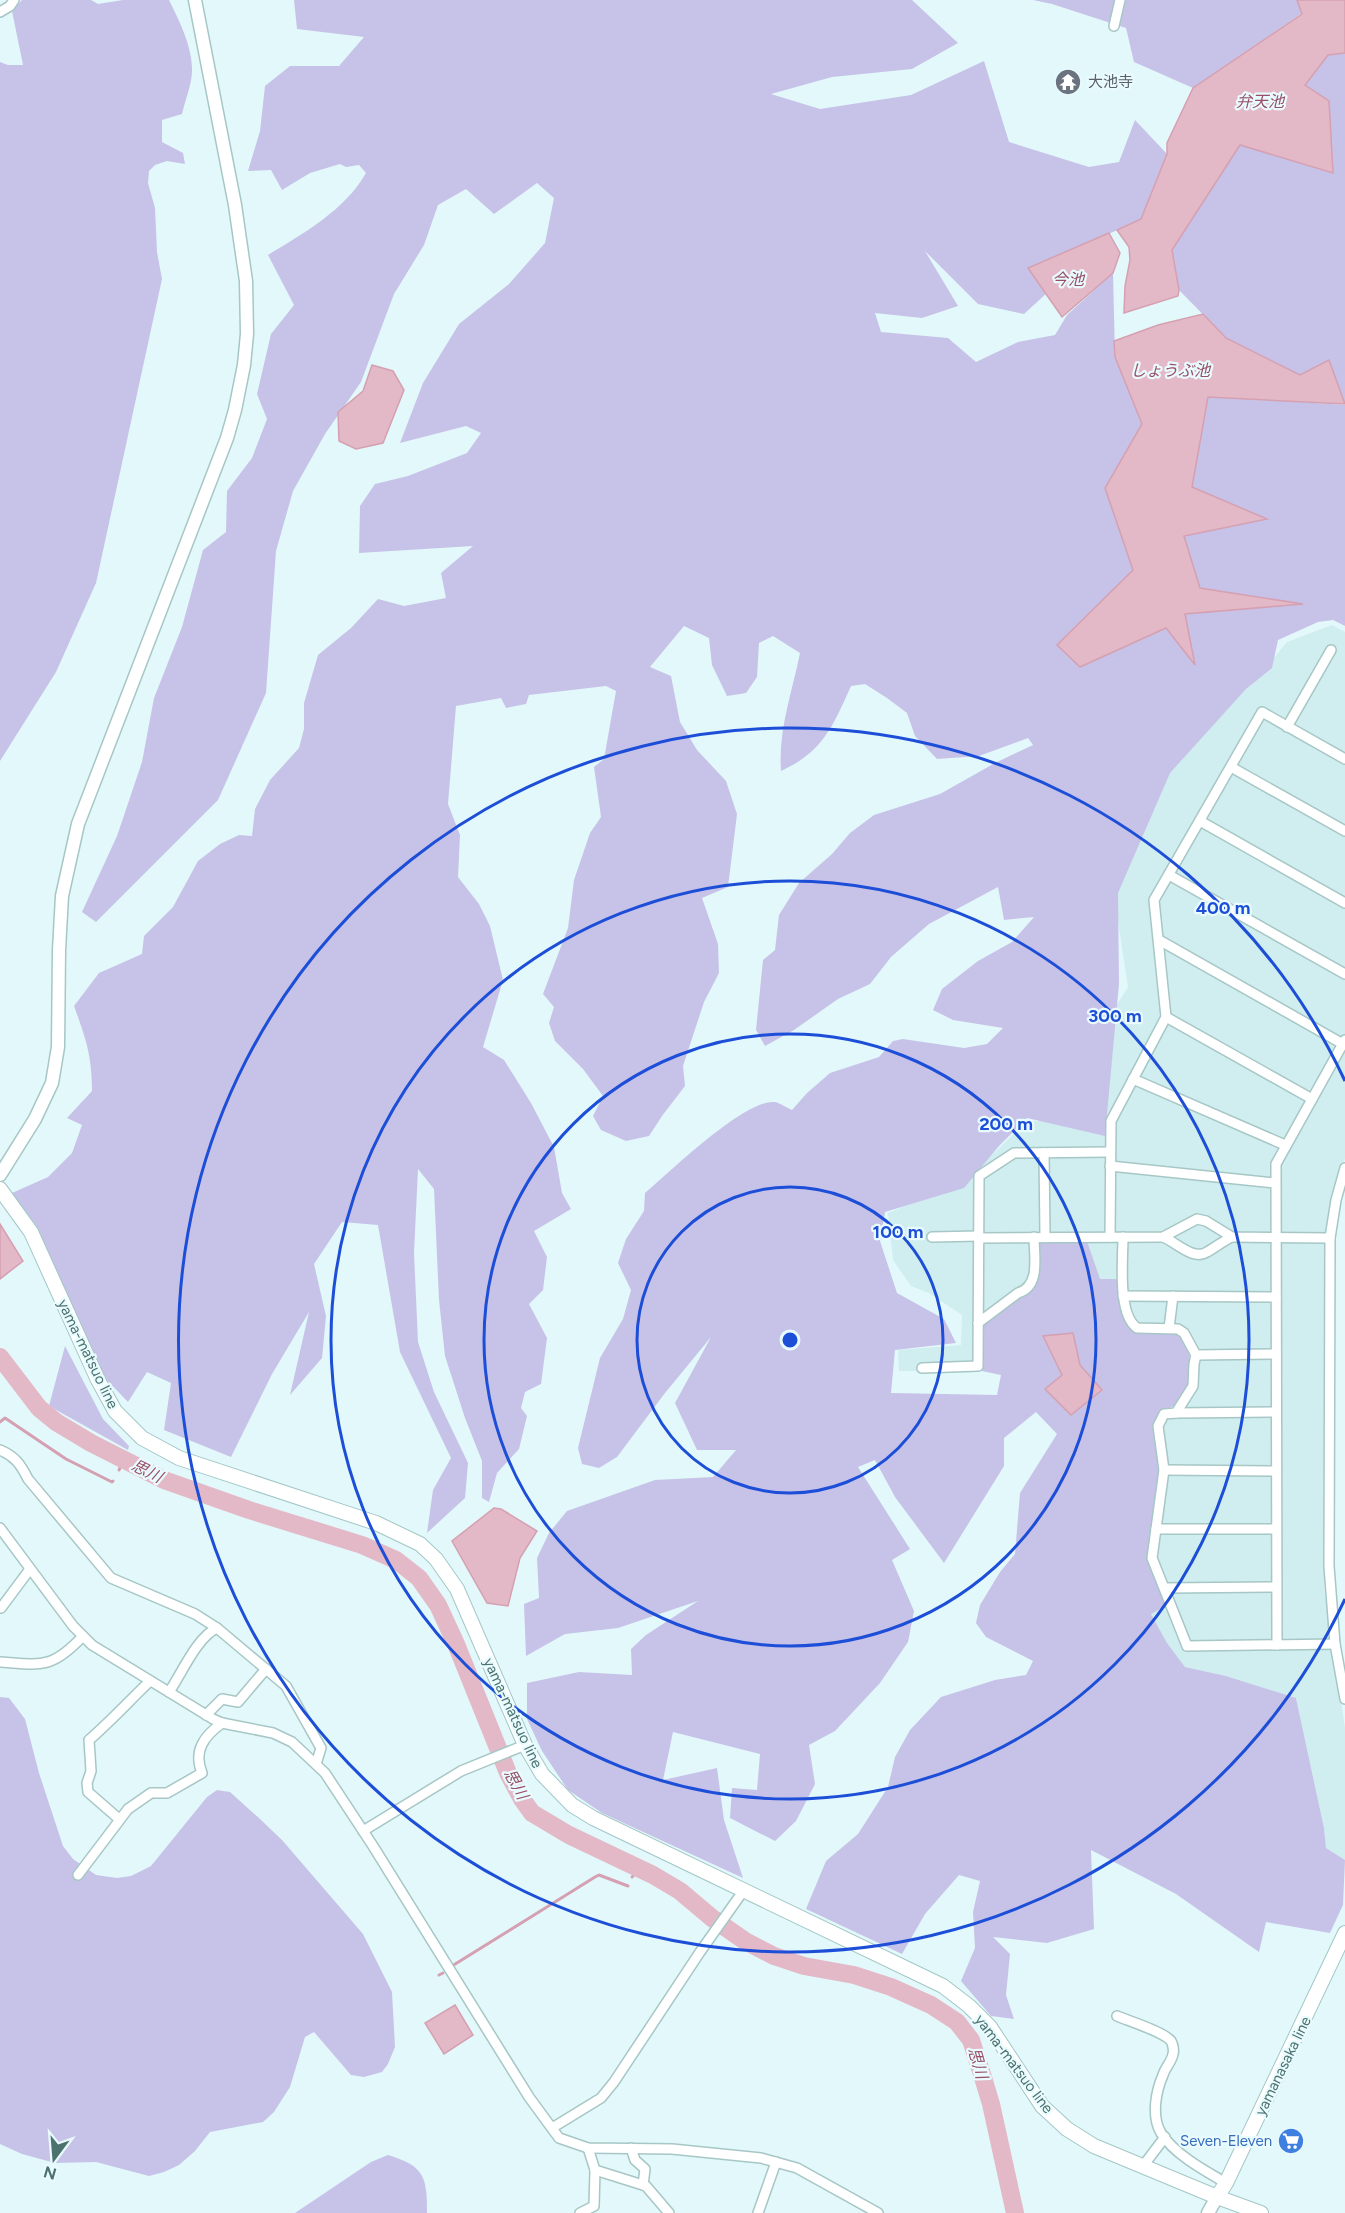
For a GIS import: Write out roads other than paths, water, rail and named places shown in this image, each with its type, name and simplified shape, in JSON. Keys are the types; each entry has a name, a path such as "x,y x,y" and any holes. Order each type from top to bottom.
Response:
{"main road":[{"name":"yama-matsuo line","path":"0,1189 31,1232 89,1360 115,1411 142,1438 179,1458 376,1523 420,1544 436,1559 457,1589 518,1748 572,1805 594,1818 944,1986 990,2027 1042,2106 1067,2129 1094,2146 1261,2213"},
{"name":"yamanasaka line","path":"1217,2197 1345,1933"}],"street":[{"path":"0,12 10,6 14,0"},
{"path":"0,1175 35,1119 52,1083 58,1047 62,896 78,824 226,438 235,410 244,365 248,310 242,244 195,0"},
{"path":"1114,26 1120,0"},
{"path":"1287,727 1331,651"},
{"path":"1110,1237 1111,1121 1166,1017 1154,900 1262,712 1345,759"},
{"path":"1231,767 1345,831"},
{"path":"1200,821 1345,903"},
{"path":"1169,875 1345,974"},
{"path":"1158,940 1344,1042 1276,1164 1276,1645"},
{"path":"1166,1017 1312,1099"},
{"path":"1133,1079 1285,1145"},
{"path":"922,1368 978,1366 979,1176 1014,1153 1110,1152"},
{"path":"1044,1153 1045,1236"},
{"path":"1110,1166 1275,1183"},
{"path":"1345,1168 1336,1200 1330,1238 1329,1558 1335,1644 1345,1699"},
{"path":"932,1237 1163,1237 1197,1219 1206,1221 1232,1237 1330,1238"},
{"path":"978,1323 1018,1293 1025,1291 1034,1278 1034,1237"},
{"path":"1123,1237 1124,1296 1132,1324 1137,1328 1178,1329 1184,1333 1196,1354 1192,1386 1176,1413"},
{"path":"1163,1237 1198,1255 1208,1252 1232,1237"},
{"path":"1124,1296 1276,1297"},
{"path":"1169,1328 1173,1296"},
{"path":"1196,1354 1276,1354"},
{"path":"1275,1412 1164,1414 1158,1426 1164,1470 1152,1558 1187,1646 1335,1644"},
{"path":"0,1450 10,1454 20,1464 28,1479 111,1578 195,1614 217,1628 286,1686 321,1748 316,1764"},
{"path":"1164,1470 1275,1471"},
{"path":"1156,1529 1275,1529"},
{"path":"1,1533 73,1626 112,1658 222,1724 273,1733 292,1742 325,1773 529,2097 559,2138 588,2148 672,2149 761,2158 797,2168 878,2213"},
{"path":"1,1608 30,1569"},
{"path":"1165,1588 1276,1587"},
{"path":"169,1692 199,1642 207,1632 217,1628"},
{"path":"0,1662 38,1664 53,1661 83,1636"},
{"path":"206,1715 222,1699 238,1702 266,1669"},
{"path":"119,1819 88,1792 87,1783 91,1771 89,1740 113,1720 150,1681"},
{"path":"78,1875 119,1819 141,1798 151,1793 167,1793 202,1773 199,1757 201,1745 204,1738 222,1724"},
{"path":"363,1831 461,1772 518,1748"},
{"path":"552,2128 601,2098 614,2082 744,1890"},
{"path":"1117,2016 1166,2037 1172,2043 1174,2054 1163,2074 1155,2106 1156,2122 1165,2137 1196,2165 1226,2182"},
{"path":"1143,2166 1165,2137"},
{"path":"580,2213 594,2206 595,2170 588,2148"},
{"path":"631,2148 635,2160 645,2169 643,2185"},
{"path":"758,2213 776,2162"},
{"path":"595,2170 643,2185 669,2213"},
{"path":"1208,2213 1217,2197"}],"water":[{"name":"弁天池","path":"1297,0 1345,0 1345,53 1328,55 1305,85 1329,101 1333,173 1240,145 1172,250 1178,296 1124,313 1125,286 1130,260 1129,247 1117,230 1141,219 1167,154 1167,143 1193,88 1302,14"},
{"name":"今池","path":"1109,233 1120,253 1113,273 1062,317 1028,268"},
{"name":"しょうぶ池","path":"1203,314 1226,338 1300,375 1329,360 1345,404 1208,397 1192,487 1267,519 1184,536 1200,588 1303,604 1185,614 1195,665 1166,628 1080,667 1057,645 1133,570 1105,488 1142,424 1115,357 1114,341 1158,325"},
{"path":"372,365 393,371 404,390 383,443 356,449 339,441 338,412 363,391"},
{"path":"0,1224 23,1261 0,1279"},
{"path":"1073,1333 1080,1365 1102,1390 1071,1415 1045,1389 1062,1375 1043,1336"},
{"path":"494,1508 501,1509 537,1531 520,1558 508,1606 487,1603 452,1541"},
{"path":"455,2005 473,2035 444,2054 425,2023"}],"waterway":[{"name":"思川","path":"0,1357 39,1408 56,1422 91,1443 164,1480 249,1510 362,1545 396,1560 419,1578 438,1605 508,1773 532,1813 569,1835 653,1875 680,1891 712,1918 745,1941 774,1956 804,1966 854,1975 891,1987 931,2005 957,2022 971,2040 981,2071 991,2104 1015,2213"},
{"path":"0,1422 5,1418 66,1459 113,1481"},
{"path":"119,1470 124,1460"},
{"path":"632,1877 640,1869"},
{"path":"452,1966 599,1875 628,1886"},
{"path":"439,1975 443,1973"}],"place":[{"name":"大池寺","path":"1068,82"},
{"name":"Seven-Eleven","path":"1291,2141"}]}
